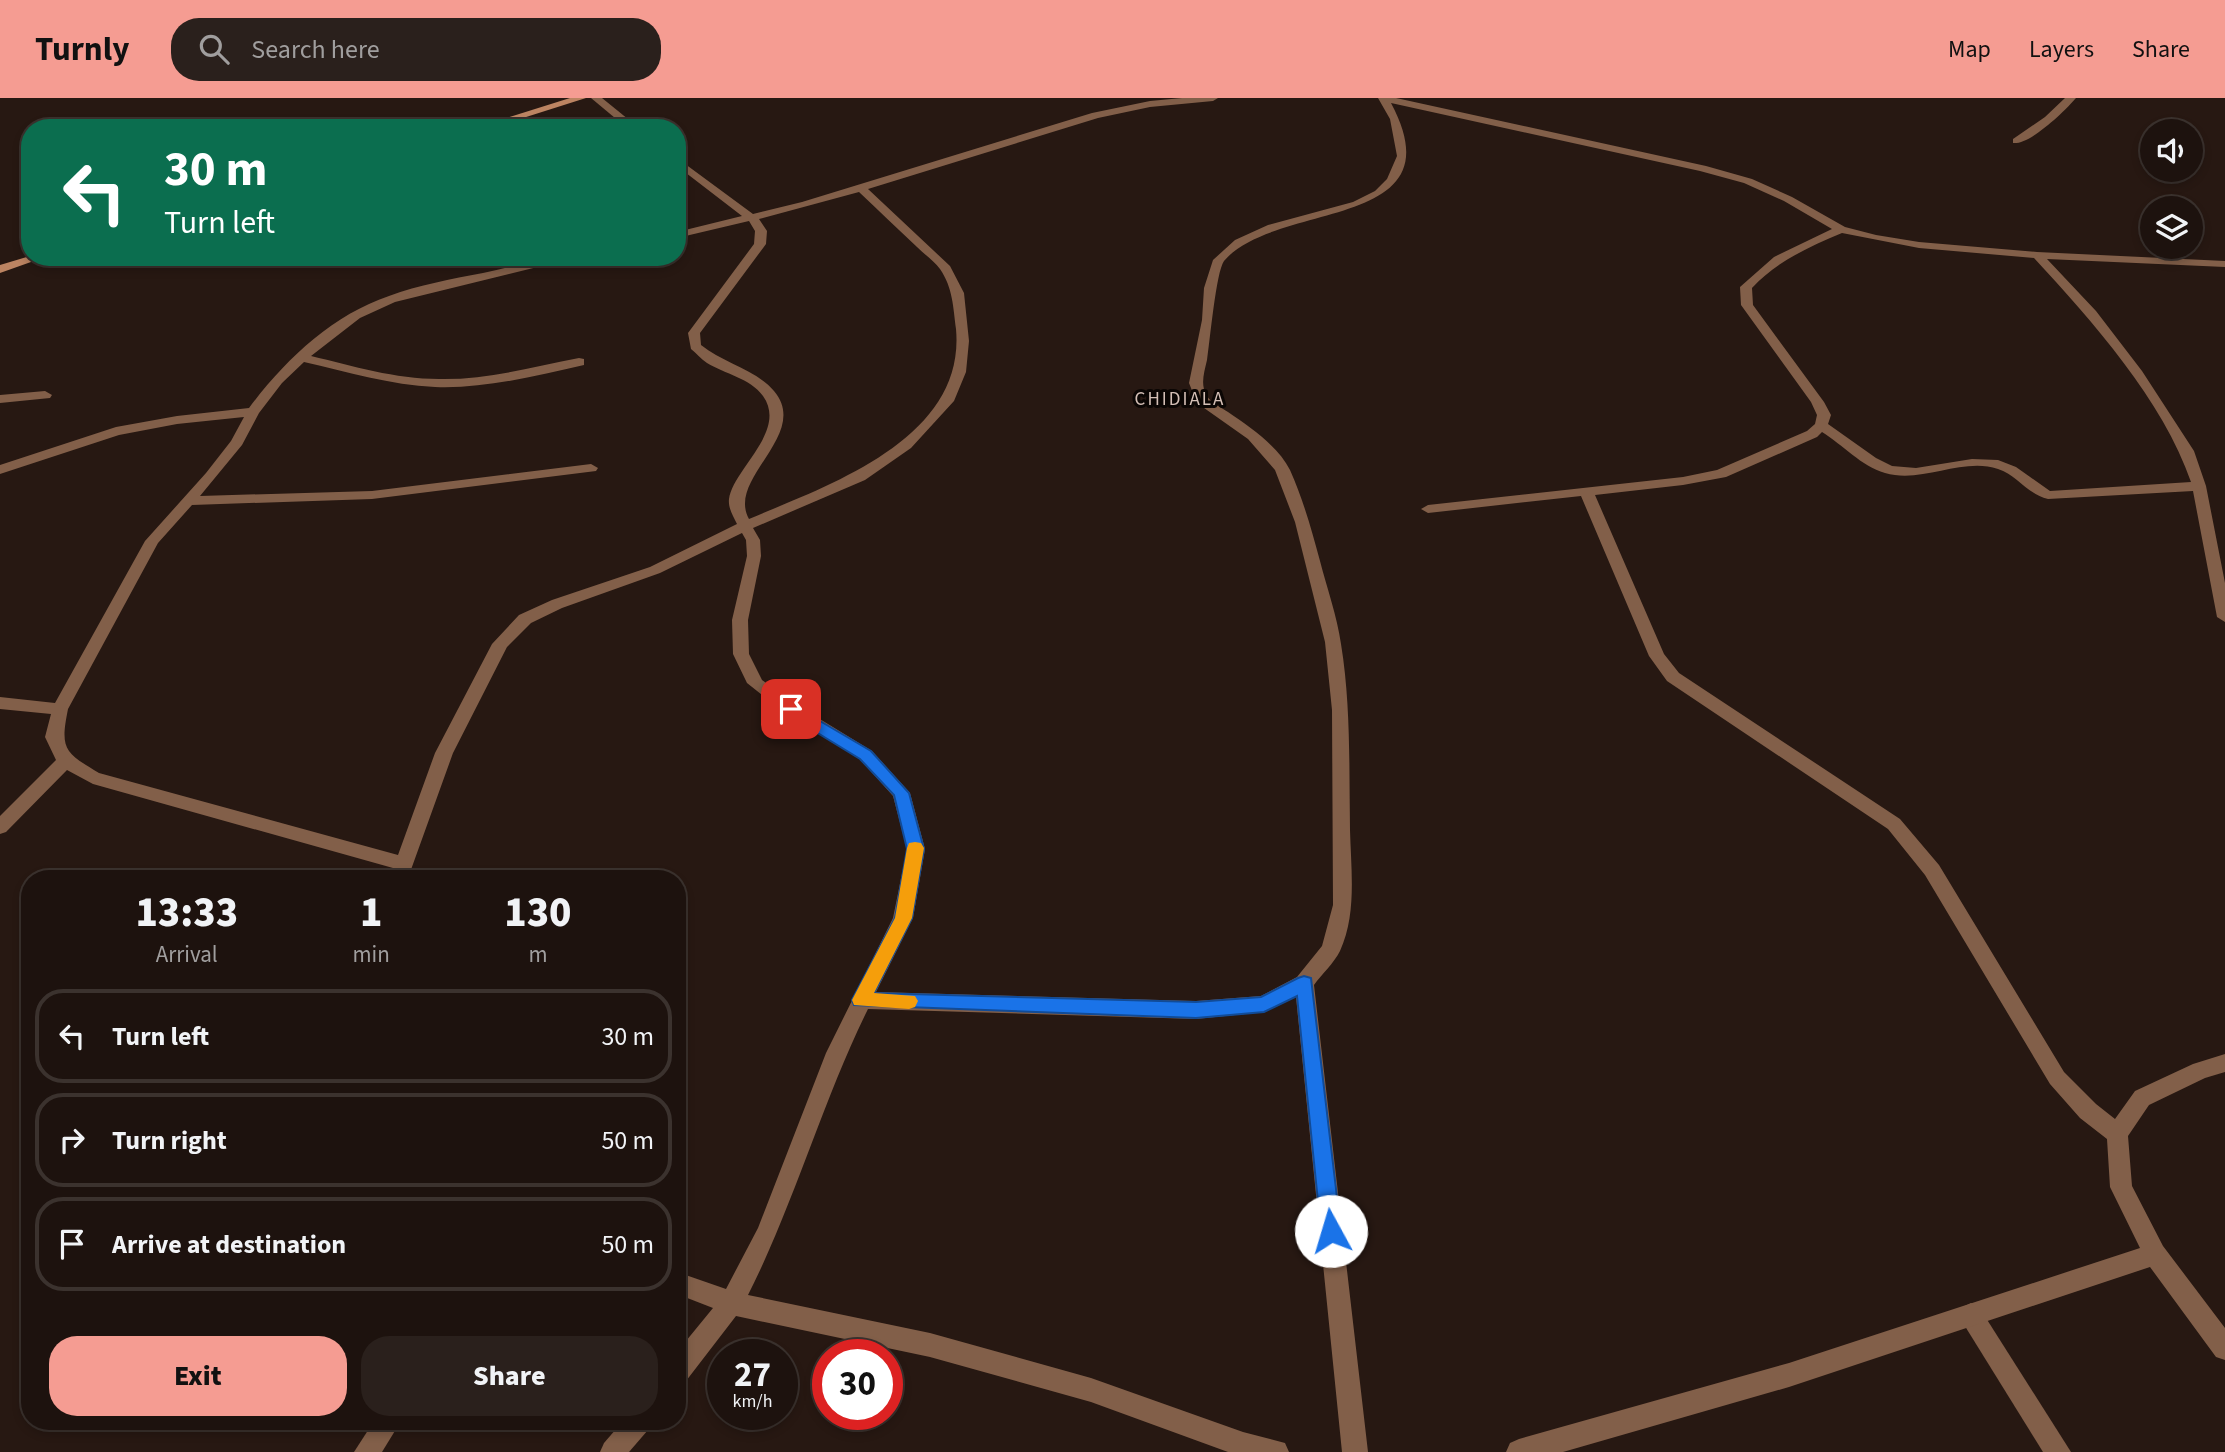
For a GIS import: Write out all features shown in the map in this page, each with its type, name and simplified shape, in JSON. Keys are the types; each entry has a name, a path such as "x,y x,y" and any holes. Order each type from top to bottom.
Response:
{"street":[{"path":"510,119 581,98"},
{"path":"596,98 623,119"},
{"path":"686,233 753,219 861,188 1096,115 1150,104 1213,98"},
{"path":"1383,98 1702,168 1748,181 1788,199 1812,215 1841,229 1919,245 2037,255 2225,264"},
{"path":"861,1000 1196,1010 1264,1004 1304,983 1331,949 1342,905 1340,710 1333,642 1302,522 1282,469 1253,436 1202,400 1196,383 1208,320 1210,288 1217,262 1239,242 1272,227 1357,204 1379,193 1392,180 1402,156 1395,118 1383,98"},
{"path":"2017,141 2049,119 2071,98"},
{"path":"686,168 753,219 761,231 760,244 694,333 695,346 712,360 750,379 769,394 775,409 774,432 736,497 737,512 747,525 753,540 754,555 740,620 741,654 755,683 791,709 866,755 901,793 916,849 903,918 836,1054 766,1233 731,1303 686,1360"},
{"path":"400,870 444,753 500,644 526,619 655,570 747,525 860,477 906,445 949,398 960,372 963,341 958,293 944,266 861,188"},
{"path":"1427,509 1683,481 1721,474 1812,434 1821,425 1824,415 1747,305 1746,287 1777,258 1841,229"},
{"path":"2037,255 2092,314 2137,374 2188,451 2199,485 2208,542 2225,617"},
{"path":"0,269 21,263"},
{"path":"397,870 93,778 65,761 54,737 60,709 146,551 187,500 211,476 237,442 253,412 277,380 356,315 391,299 428,288 529,266"},
{"path":"301,358 404,379 454,383 506,377 579,362"},
{"path":"0,399 45,396"},
{"path":"0,470 116,431 253,412"},
{"path":"1821,425 1875,464 1903,472 1993,463 2012,470 2026,485 2048,495 2199,485"},
{"path":"187,500 372,495 591,468"},
{"path":"1586,491 1657,656 1673,677 1894,824 1933,870 2057,1078 2088,1111 2117,1134"},
{"path":"0,703 60,709"},
{"path":"0,827 65,761"},
{"path":"1304,983 1355,1452"},
{"path":"2225,1063 2200,1070 2142,1098 2117,1134 2121,1187 2155,1254 2225,1348"},
{"path":"1519,1452 1789,1375 2155,1254"},
{"path":"686,1286 731,1303 930,1345 1091,1390 1243,1445 1276,1452"},
{"path":"1971,1315 2058,1452"},
{"path":"368,1452 383,1430"},
{"path":"613,1452 631,1430"}],"slow traffic":[{"path":"909,1001 861,1000 903,918 915,848"}],"district":[{"name":"CHIDIALA","path":"1180,398"}],"route":[{"path":"791,709 866,755 901,793 916,849 903,918 861,1000 1196,1010 1264,1004 1304,983 1331,1231"}]}
